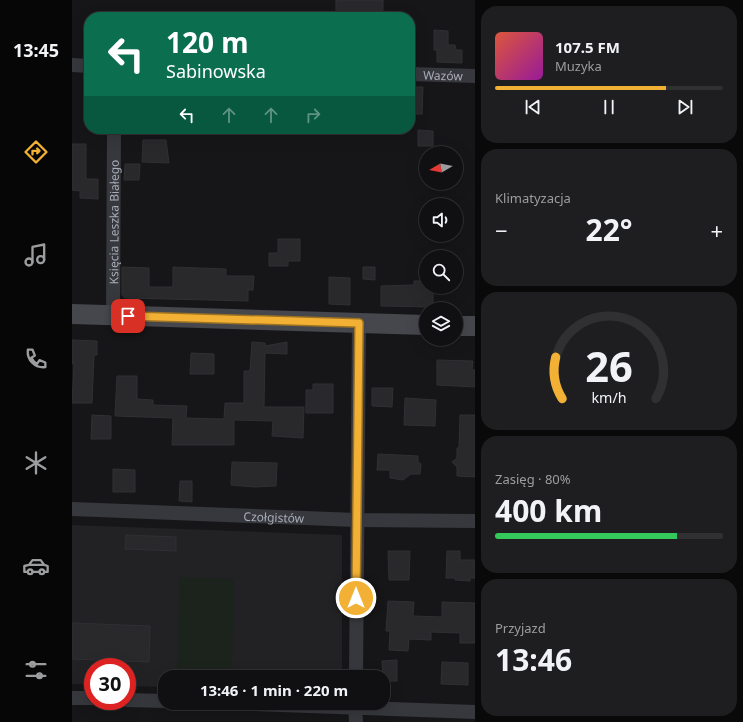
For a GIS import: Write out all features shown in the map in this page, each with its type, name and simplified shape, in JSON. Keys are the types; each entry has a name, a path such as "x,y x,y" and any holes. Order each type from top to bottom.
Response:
{"street":[{"path":"72,65 84,66"},
{"name":"Wazów","path":"415,74 475,76"},
{"name":"Księcia Leszka Białego","path":"113,316 114,134"},
{"path":"72,314 419,325"},
{"path":"356,670 356,520 359,323"},
{"path":"463,326 475,326"},
{"name":"Czołgistów","path":"72,509 356,520 475,521"},
{"path":"72,698 84,698"},
{"path":"136,700 158,701"},
{"path":"390,707 475,712"},
{"path":"355,710 356,722"}],"shaded area":[{"path":"72,525 342,535 342,670 158,670 158,687 136,686 136,658 84,658 84,684 72,684"},
{"path":"179,577 234,579 232,670 177,670"}],"building":[{"path":"336,0 383,0 383,12 336,12"},
{"path":"434,30 448,31 448,45 455,45 456,50 462,50 462,63 437,62 437,50 434,50"},
{"path":"415,87 423,87 422,114 415,114"},
{"path":"418,130 433,131 433,146 418,146"},
{"path":"143,140 166,140 169,163 142,162"},
{"path":"72,144 86,144 86,179 98,179 98,199 80,198 80,191 72,190"},
{"path":"125,164 140,164 139,180 124,180"},
{"path":"278,239 300,239 300,261 288,261 288,266 269,266 269,253 278,253"},
{"path":"122,267 149,268 149,287 173,287 173,267 226,269 226,276 254,276 253,290 248,290 248,301 125,298 122,295"},
{"path":"363,267 375,267 375,280 363,279"},
{"path":"329,277 350,278 350,305 329,304"},
{"path":"414,281 419,281 419,294 433,294 433,302 419,302 419,307 381,306 381,286 414,285"},
{"path":"72,340 97,341 97,355 94,355 92,403 72,403 74,363 72,364"},
{"path":"252,342 265,343 265,346 287,342 287,354 265,353 264,407 304,407 303,438 272,436 273,421 234,420 234,445 172,445 173,418 115,416 117,376 137,376 137,399 153,400 153,405 187,406 186,418 224,419 225,403 244,403 244,371 250,371"},
{"path":"191,353 214,354 214,374 190,374"},
{"path":"437,360 473,361 472,370 475,370 475,387 437,385"},
{"path":"313,384 333,384 333,413 306,413 306,390 313,390"},
{"path":"372,388 393,388 392,407 372,406"},
{"path":"405,398 436,400 435,426 404,425"},
{"path":"92,415 111,416 111,439 91,439"},
{"path":"460,415 475,415 475,477 457,476 457,467 452,462 457,458 457,448 459,448"},
{"path":"378,454 418,456 418,462 421,464 420,474 411,474 403,480 390,478 390,470 377,470"},
{"path":"232,462 277,463 276,486 254,487 231,485"},
{"path":"113,469 135,470 135,492 113,492"},
{"path":"180,481 192,481 192,502 179,501"},
{"path":"126,535 176,537 176,551 125,549"},
{"path":"388,551 410,551 409,580 389,580"},
{"path":"447,551 460,551 460,560 475,560 475,578 470,578 470,581 455,580 456,578 446,578"},
{"path":"388,601 414,602 413,616 442,617 442,602 475,603 475,643 460,643 460,633 431,632 431,640 409,639 408,651 389,650 390,631 386,631"},
{"path":"72,623 150,626 149,662 136,661 136,658 72,659"},
{"path":"397,660 397,681 390,681 390,670 382,670 382,661"},
{"path":"442,662 468,663 468,685 441,684"}],"route":[{"path":"128,316 173,316 359,323 356,598"}]}
